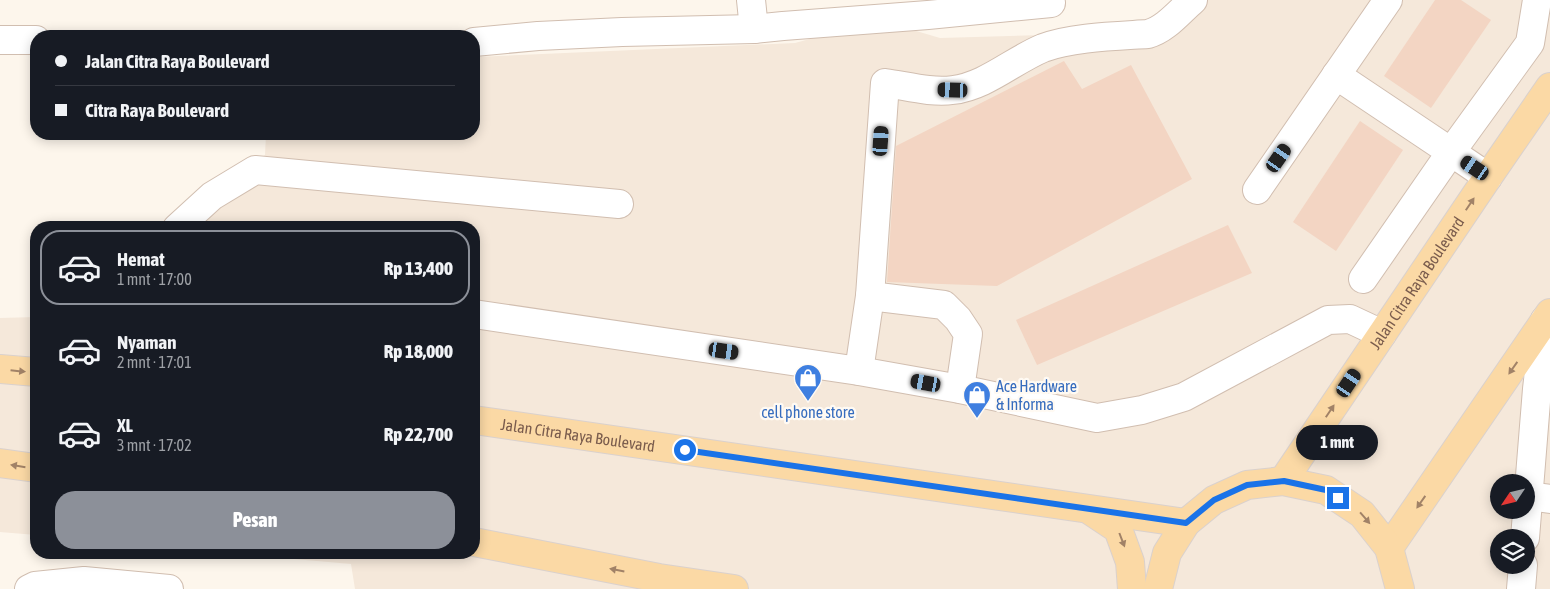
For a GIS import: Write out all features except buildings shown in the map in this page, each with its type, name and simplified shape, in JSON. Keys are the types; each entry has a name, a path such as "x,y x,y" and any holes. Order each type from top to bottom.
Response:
{"main road":[{"name":"Jalan Citra Raya Boulevard","path":"1284,481 1550,87"},
{"path":"1389,548 1548,317"},
{"path":"0,369 30,372"},
{"name":"Jalan Citra Raya Boulevard","path":"480,421 1186,523"},
{"path":"0,462 30,467"},
{"path":"1158,589 1168,553 1186,523 1214,500 1247,485 1284,481 1326,490 1362,514 1389,548 1400,589"},
{"path":"1088,509 1118,529 1130,562 1132,589"},
{"path":"480,543 659,583 734,589"}],"street":[{"path":"751,0 754,29"},
{"path":"859,371 870,296 885,83 929,90 953,90 977,84 1044,48 1076,41 1154,32 1164,26 1193,0"},
{"path":"1257,190 1388,0"},
{"path":"1363,279 1451,152 1530,43 1537,0"},
{"path":"480,41 538,36 622,32 754,29 1050,3"},
{"path":"0,40 30,40"},
{"path":"1336,76 1488,177"},
{"path":"185,221 212,196 255,170 619,204"},
{"path":"870,296 944,306 958,319 968,334 960,389"},
{"path":"480,315 859,371 960,389 1097,418 1142,410 1184,397 1328,320 1350,320 1382,334"},
{"path":"1528,529 1539,498 1537,389 1548,317"},
{"path":"1521,589 1522,574"},
{"path":"29,589 35,586 84,581 169,589"}],"shaded area":[{"path":"1177,0 1550,0 1550,589 355,589 351,564 295,559 480,559 480,221 175,221 265,155 266,140 480,140 480,57 795,43 879,20 940,38 1153,32"},
{"path":"30,317 30,534 0,532 0,318"}],"place":[{"name":"cell phone store","path":"808,402"},
{"name":"Ace Hardware & Informa","path":"977,419"}],"route":[{"path":"685,450 1186,523 1214,500 1247,485 1284,481 1326,490 1338,498"}]}
